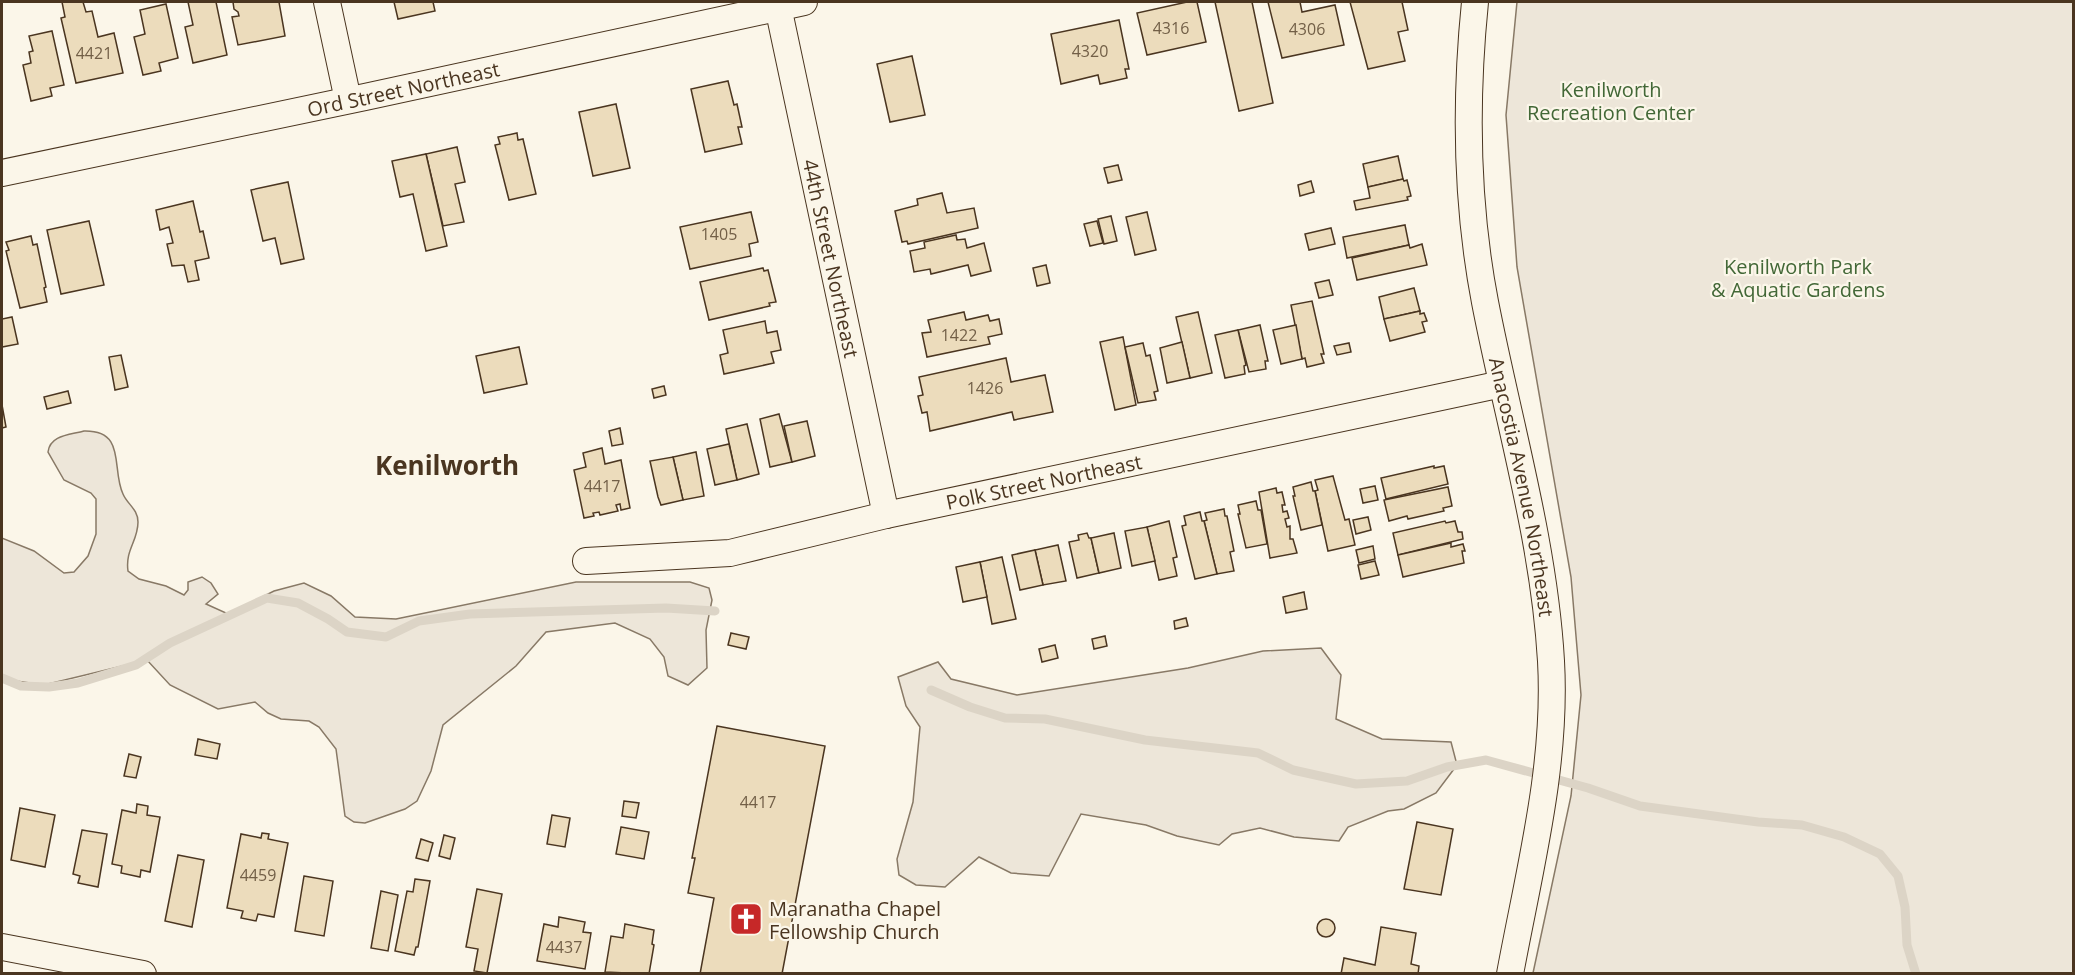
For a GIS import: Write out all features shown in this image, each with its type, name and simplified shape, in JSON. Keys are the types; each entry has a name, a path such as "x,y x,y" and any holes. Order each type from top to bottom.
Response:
{"street":[{"path":"327,2 348,100"},
{"name":"Ord Street Northeast","path":"2,173 348,100 778,4 804,2"},
{"name":"Anacostia Avenue Northeast","path":"1474,2 1469,85 1472,194 1485,300 1534,538 1548,623 1552,684 1549,759 1510,974"},
{"name":"44th Street Northeast","path":"778,4 886,515"},
{"name":"Polk Street Northeast","path":"586,561 730,553 886,515 1502,384"},
{"path":"2,947 42,964 143,974"}],"green space":[{"name":"Kenilworth Park & Aquatic Gardens","path":"1517,2 2073,2 2073,973 1533,973 1571,796 1581,695 1571,577 1517,267 1506,115"},
{"path":"84,431 98,432 107,437 112,444 123,494 138,517 136,535 128,557 128,571 139,579 166,586 184,595 188,590 188,582 202,577 211,583 218,594 206,604 228,614 274,591 304,583 331,596 355,617 396,619 576,582 690,582 709,588 712,600 706,630 707,668 688,685 668,676 664,657 650,639 615,623 546,632 516,666 443,725 431,771 417,801 405,809 365,823 354,822 345,816 336,749 319,727 309,721 281,719 268,713 255,702 218,709 170,685 147,660 44,685 2,679 2,538 34,551 64,573 74,572 88,556 96,534 96,499 91,493 64,480 48,452 52,442 57,439"},
{"path":"1321,648 1341,675 1336,719 1382,739 1451,742 1457,765 1436,793 1404,809 1388,811 1348,827 1339,841 1294,837 1260,828 1232,834 1219,845 1177,836 1146,825 1081,814 1049,876 1011,873 979,857 945,887 916,885 899,875 897,859 913,802 920,727 906,706 898,677 938,662 951,679 1017,695 1188,668 1263,651"}],"building":[{"path":"62,2 83,2 86,12 92,11 98,37 114,33 123,73 76,83 61,18 65,17"},
{"path":"188,2 216,2 227,55 193,63 185,27 193,25"},
{"path":"233,2 279,2 285,36 238,45 232,17 239,16 234,9"},
{"path":"394,2 433,2 435,11 398,19"},
{"path":"1187,2 1197,2 1206,42 1147,55 1137,13"},
{"path":"1215,2 1252,2 1273,103 1239,111"},
{"path":"1268,2 1300,2 1302,12 1335,5 1344,45 1282,58"},
{"path":"1350,2 1402,2 1408,30 1398,32 1405,61 1368,69"},
{"path":"166,4 178,58 159,63 161,71 143,75 134,37 145,34 140,10"},
{"path":"1119,20 1129,69 1125,69 1127,78 1100,84 1098,75 1061,84 1051,34"},
{"path":"52,31 64,85 50,88 52,96 31,101 23,65 31,63 29,52 33,51 29,36"},
{"path":"912,56 925,115 890,122 877,64"},
{"path":"728,81 734,105 737,104 742,127 738,127 742,144 705,152 691,89"},
{"path":"616,104 630,168 593,176 579,112"},
{"path":"517,133 518,140 523,139 536,194 509,200 495,145 500,144 498,137"},
{"path":"457,147 465,182 455,184 464,222 443,226 426,154"},
{"path":"426,154 447,246 426,251 413,194 400,197 392,161"},
{"path":"1398,156 1403,179 1368,187 1363,164"},
{"path":"1118,165 1122,180 1108,183 1104,168"},
{"path":"1407,180 1411,196 1407,197 1408,200 1356,210 1354,201 1370,198 1368,187"},
{"path":"1311,181 1314,192 1300,196 1298,185"},
{"path":"288,182 304,259 281,264 275,238 263,241 251,190"},
{"path":"942,193 947,213 974,208 978,228 908,244 907,241 902,242 895,211 918,205 917,199"},
{"path":"193,201 209,258 195,261 199,280 188,282 184,265 172,266 167,244 173,243 169,227 160,230 156,210"},
{"path":"751,212 758,242 749,244 751,256 690,269 680,227"},
{"path":"1147,212 1156,250 1135,255 1126,217"},
{"path":"1111,216 1117,241 1104,244 1098,219"},
{"path":"89,221 104,285 61,294 47,230"},
{"path":"1097,221 1103,243 1090,246 1084,224"},
{"path":"1405,225 1409,245 1347,258 1343,237"},
{"path":"1331,228 1335,244 1309,250 1305,234"},
{"path":"956,235 957,240 965,239 967,248 984,243 991,271 971,276 968,265 931,274 930,269 914,272 910,251 925,248 924,242"},
{"path":"31,236 33,245 37,244 47,302 20,308 6,251 9,250 6,242"},
{"path":"1422,244 1427,265 1357,280 1352,258"},
{"path":"1046,265 1050,283 1037,286 1033,268"},
{"path":"763,268 764,271 768,270 776,302 769,303 770,306 709,320 700,282"},
{"path":"1329,280 1333,295 1319,298 1315,283"},
{"path":"1414,288 1420,311 1384,319 1379,297"},
{"path":"1312,301 1324,363 1307,367 1305,358 1302,359 1291,305"},
{"path":"1420,311 1420,314 1424,313 1427,321 1422,322 1425,332 1390,341 1384,319"},
{"path":"964,312 966,320 988,315 990,321 999,319 1002,334 988,337 990,344 927,357 922,333 931,332 928,320"},
{"path":"1198,312 1212,373 1190,378 1176,317"},
{"path":"12,317 18,344 2,347 2,319"},
{"path":"765,321 767,333 777,331 781,350 771,352 774,363 724,374 720,355 728,353 723,330"},
{"path":"1260,325 1268,361 1265,361 1266,369 1249,372 1238,330"},
{"path":"1296,325 1302,359 1281,364 1273,330"},
{"path":"1238,330 1246,365 1244,366 1245,374 1225,378 1215,335"},
{"path":"1123,337 1136,405 1115,410 1100,342"},
{"path":"1182,342 1190,378 1167,383 1160,348"},
{"path":"1143,343 1146,356 1150,355 1158,391 1154,392 1156,400 1138,403 1125,347"},
{"path":"1349,343 1351,352 1337,355 1334,346"},
{"path":"519,347 527,384 484,393 476,356"},
{"path":"121,355 128,387 115,390 109,357"},
{"path":"1006,358 1011,382 1045,375 1053,412 1014,420 1012,412 930,431 927,412 922,413 918,396 923,395 919,377"},
{"path":"664,386 666,395 654,398 652,389"},
{"path":"68,391 71,403 47,409 44,397"},
{"path":"2,405 6,427 2,428"},
{"path":"779,414 792,462 770,467 760,419"},
{"path":"807,421 815,456 792,462 784,426"},
{"path":"747,424 759,474 737,480 726,429"},
{"path":"620,428 623,444 612,446 609,431"},
{"path":"729,444 737,480 715,485 707,449"},
{"path":"602,448 605,464 621,460 630,508 621,510 620,504 616,505 618,511 600,515 599,512 593,513 594,516 584,518 574,470 586,467 583,453"},
{"path":"696,452 704,496 683,500 673,457"},
{"path":"673,457 683,500 661,505 650,461"},
{"path":"1434,466 1434,468 1444,466 1448,484 1386,499 1381,478"},
{"path":"1333,476 1345,520 1349,519 1355,545 1328,551 1315,491 1318,490 1315,480"},
{"path":"1311,482 1322,525 1301,530 1293,487"},
{"path":"1375,486 1378,500 1363,503 1360,489"},
{"path":"1448,487 1452,506 1443,508 1444,511 1389,521 1384,500"},
{"path":"1276,488 1277,493 1282,492 1285,505 1282,505 1283,512 1287,511 1289,518 1285,519 1287,527 1290,526 1290,539 1293,539 1297,553 1270,558 1259,492"},
{"path":"1256,501 1258,510 1261,510 1267,544 1246,548 1238,505"},
{"path":"1224,509 1234,551 1230,552 1234,571 1217,574 1204,521 1207,520 1205,513"},
{"path":"1200,512 1217,574 1195,579 1182,526 1186,525 1184,516"},
{"path":"1368,517 1371,530 1356,534 1353,520"},
{"path":"1169,521 1177,557 1173,558 1177,576 1159,580 1147,527"},
{"path":"1445,521 1446,523 1455,521 1458,532 1462,532 1463,539 1398,555 1393,533"},
{"path":"1147,527 1155,561 1132,566 1125,531"},
{"path":"1087,533 1091,538 1099,573 1077,578 1069,542 1079,540 1078,535"},
{"path":"1114,533 1121,568 1099,573 1091,538"},
{"path":"1451,543 1451,547 1463,544 1464,563 1403,577 1398,555"},
{"path":"1058,545 1066,581 1043,585 1035,550"},
{"path":"1373,546 1375,559 1359,563 1356,550"},
{"path":"1035,550 1043,585 1020,590 1012,555"},
{"path":"1002,557 1016,619 992,624 980,562"},
{"path":"1375,561 1379,575 1361,579 1358,565"},
{"path":"980,562 987,597 963,602 956,567"},
{"path":"1304,592 1307,609 1286,613 1283,597"},
{"path":"1186,618 1188,626 1175,629 1174,621"},
{"path":"731,633 749,637 746,649 728,645"},
{"path":"1105,636 1107,646 1094,649 1092,639"},
{"path":"1055,645 1058,658 1042,662 1039,649"},
{"path":"717,726 825,746 782,974 700,974 714,898 688,893 695,858 692,858"},
{"path":"198,739 220,744 217,759 195,755"},
{"path":"129,754 141,757 136,778 124,776"},
{"path":"624,801 639,803 636,818 622,816"},
{"path":"137,804 148,806 147,815 160,817 150,872 141,870 140,877 121,873 122,866 112,864 122,810 136,813"},
{"path":"20,808 55,815 45,867 11,860"},
{"path":"552,815 570,818 565,847 547,844"},
{"path":"1417,822 1453,829 1441,895 1404,889"},
{"path":"621,827 649,832 644,859 616,854"},
{"path":"82,830 107,834 98,887 78,883 80,876 73,874"},
{"path":"262,833 269,834 268,839 288,843 274,917 258,914 256,921 241,918 243,911 227,908 241,834 261,838"},
{"path":"444,835 455,838 450,859 439,856"},
{"path":"421,839 433,843 428,861 416,858"},
{"path":"178,855 204,860 192,927 165,921"},
{"path":"304,876 333,881 324,936 295,931"},
{"path":"415,879 430,881 418,947 414,955 395,951 407,891 413,892"},
{"path":"477,889 502,894 487,973 474,971 478,949 466,947"},
{"path":"381,891 398,895 388,951 371,948"},
{"path":"559,917 585,922 583,932 591,933 585,969 537,961 544,924 558,927"},
{"path":"1326,919 1332,922 1335,928 1332,934 1326,937 1320,934 1317,928 1320,922"},
{"path":"625,924 654,930 649,974 605,972 611,936 623,938"},
{"path":"1381,927 1416,933 1411,964 1419,966 1418,974 1341,974 1344,958 1375,965"}],"waterway":[{"path":"2,678 21,686 49,687 78,683 136,665 170,643 267,598 298,603 347,632 386,637 419,621 470,614 666,608 715,611"},
{"path":"931,690 970,707 1005,718 1045,719 1145,740 1258,753 1293,770 1356,784 1407,781 1447,767 1486,760 1588,788 1640,806 1758,822 1802,825 1844,837 1880,854 1898,876 1905,907 1907,945 1916,974"}],"place":[{"name":"Maranatha Chapel Fellowship Church","path":"746,919"}],"district":[{"name":"Kenilworth","path":"447,465"}],"park label":[{"name":"Kenilworth Recreation Center","path":"1611,100"}]}
